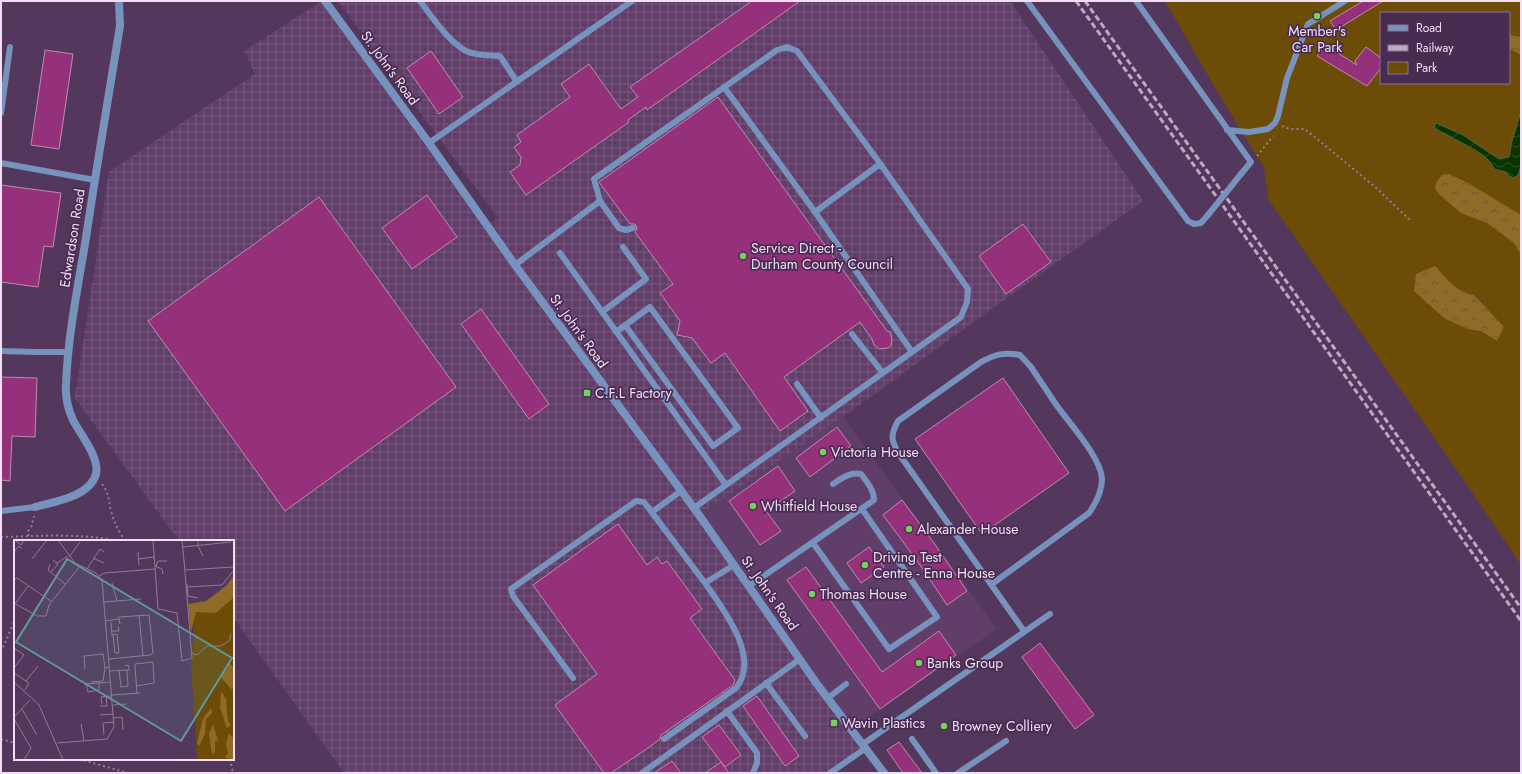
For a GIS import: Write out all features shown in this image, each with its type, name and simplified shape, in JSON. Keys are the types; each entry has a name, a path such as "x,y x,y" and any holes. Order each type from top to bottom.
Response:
{"street":[{"name":"Edwardson Road","path":"96,475 96,464 92,453 73,419 68,404 66,387 71,326 120,26 119,1"},
{"name":"St. John's Road","path":"325,1 429,143 515,265 694,508 800,659 884,773"},
{"path":"34,507 75,496 88,486 96,475"}],"lane":[{"path":"420,1 454,43 467,51 477,54 500,56 517,82"},
{"path":"429,143 632,1"},
{"path":"1027,1 1188,221 1194,224 1201,223 1251,162 1136,1"},
{"path":"1227,130 1249,132 1268,129 1275,123 1287,78 1308,24 1345,1"},
{"path":"1,113 10,47"},
{"path":"633,228 626,230 619,228 600,201 594,179 777,50 787,47 797,51 880,164 968,289 967,302 961,317 694,508"},
{"path":"724,87 815,212 912,352"},
{"path":"1,164 95,180"},
{"path":"815,212 880,164"},
{"path":"515,265 600,201"},
{"path":"602,312 646,279 623,247"},
{"path":"560,253 726,486"},
{"path":"616,332 650,307 738,428 713,446 625,325"},
{"path":"852,334 883,373"},
{"path":"1,351 69,352"},
{"path":"992,584 1089,513 1098,500 1102,485 1102,477 1099,466 1089,449 1031,367 1020,355 1008,353 994,355 981,362 898,421 892,431 892,441 899,454 1024,631"},
{"path":"796,384 820,418"},
{"path":"749,586 874,500 874,494 861,474 855,473 845,476 833,484"},
{"path":"652,512 681,491"},
{"path":"573,678 513,596 511,589 636,501 644,502 705,583 739,638 744,651 741,682 736,688 664,738"},
{"path":"1,511 34,507"},
{"path":"813,542 889,649 937,617 862,509"},
{"path":"705,583 734,565"},
{"path":"830,773 864,746 1050,614"},
{"path":"643,773 800,659"},
{"path":"766,683 805,736"},
{"path":"828,698 846,684"},
{"path":"727,711 757,753 757,763 753,773"},
{"path":"912,739 936,773"},
{"path":"958,773 1006,741"}],"path":[{"path":"1251,162 1273,138 1275,123 1290,129 1305,129 1374,186 1410,220"},
{"path":"96,475 108,492 117,529 124,540"},
{"path":"29,540 28,531 34,520 34,507"},
{"path":"1,537 69,535 114,540"},
{"path":"1,652 14,622"},
{"path":"1,739 14,743"},
{"path":"82,760 128,773"},
{"path":"230,760 233,773"}],"shaded area":[{"path":"322,1 487,226 498,218 338,1 1010,1 1143,201 843,417 699,515 867,749 833,773 344,773 234,618 234,540 178,540 75,398 109,172 255,74 244,51"},
{"path":"843,417 997,629 852,729 699,515"}],"green space":[{"path":"1165,1 1521,1 1521,565 1268,199 1264,168"},
{"path":"1510,35 1521,37 1521,55 1510,49"},
{"path":"1449,174 1468,183 1521,215 1521,254 1514,243 1487,223 1461,213 1440,195 1435,189 1437,181 1442,175"},
{"path":"1435,266 1457,288 1468,294 1474,295 1504,327 1497,341 1481,331 1467,329 1444,318 1414,291 1416,274"}],"water":[{"path":"1521,112 1521,166 1518,175 1513,178 1506,172 1494,169 1491,163 1477,151 1434,127 1436,123 1463,135 1499,159 1509,157 1512,141"}],"building":[{"path":"752,1 800,1 647,110 646,107 628,120 629,122 526,195 510,172 520,165 521,157 514,147 521,142 517,135 570,97 561,84 589,64 621,109 638,97 630,87"},
{"path":"1363,1 1383,1 1336,30 1330,21"},
{"path":"1325,45 1357,65 1355,61 1366,47 1380,57 1380,69 1367,86 1317,56"},
{"path":"45,50 73,54 59,149 31,145"},
{"path":"431,51 463,97 439,114 407,68"},
{"name":"Service Direct - Durham County Council","path":"718,97 887,331 890,332 892,339 891,346 888,348 879,349 874,345 872,339 860,322 784,377 808,411 780,431 725,353 711,363 692,338 677,335 680,321 660,293 673,284 635,232 637,229 636,225 630,224 599,182"},
{"path":"1,185 61,193 53,247 44,246 38,287 1,282"},
{"path":"427,195 457,237 412,269 382,228"},
{"path":"319,197 456,387 285,511 148,321"},
{"path":"1023,224 1051,262 1006,294 979,256"},
{"path":"481,309 549,404 529,419 461,324"},
{"path":"1,377 37,378 35,437 12,436 10,481 1,480"},
{"path":"1003,378 1069,473 982,534 915,439"},
{"name":"Victoria House","path":"837,427 851,446 810,477 796,458"},
{"name":"Whitfield House","path":"778,466 795,491 766,511 781,531 760,545 729,501"},
{"path":"902,500 967,591 947,605 918,562 883,515"},
{"path":"618,524 647,565 657,557 662,564 667,561 702,609 690,618 735,680 733,685 661,735 660,739 648,748 611,773 604,773 555,705 597,674 533,585"},
{"name":"Driving Test Centre - Enna House","path":"869,547 884,567 861,583 847,563"},
{"name":"Banks Group","path":"806,567 882,672 939,631 956,655 880,709 787,580"},
{"path":"1040,643 1094,715 1075,729 1022,657"},
{"path":"757,696 799,756 785,766 743,706"},
{"path":"719,725 741,755 725,767 702,737"},
{"path":"899,742 922,773 903,773 887,750"},
{"path":"672,761 681,773 654,773"},
{"path":"721,762 729,773 705,773"}],"railway":[{"path":"1076,1 1521,621"},
{"path":"1085,1 1521,608"}],"place":[{"name":"Member's Car Park","path":"1317,16"},
{"name":"Service Direct - Durham County Council","path":"743,256"},
{"name":"C.F.L Factory","path":"587,393"},
{"name":"Victoria House","path":"823,452"},
{"name":"Whitfield House","path":"753,506"},
{"name":"Alexander House","path":"909,529"},
{"name":"Driving Test Centre - Enna House","path":"865,565"},
{"name":"Thomas House","path":"812,594"},
{"name":"Banks Group","path":"919,663"},
{"name":"Wavin Plastics","path":"834,723"},
{"name":"Browney Colliery","path":"944,726"}]}
